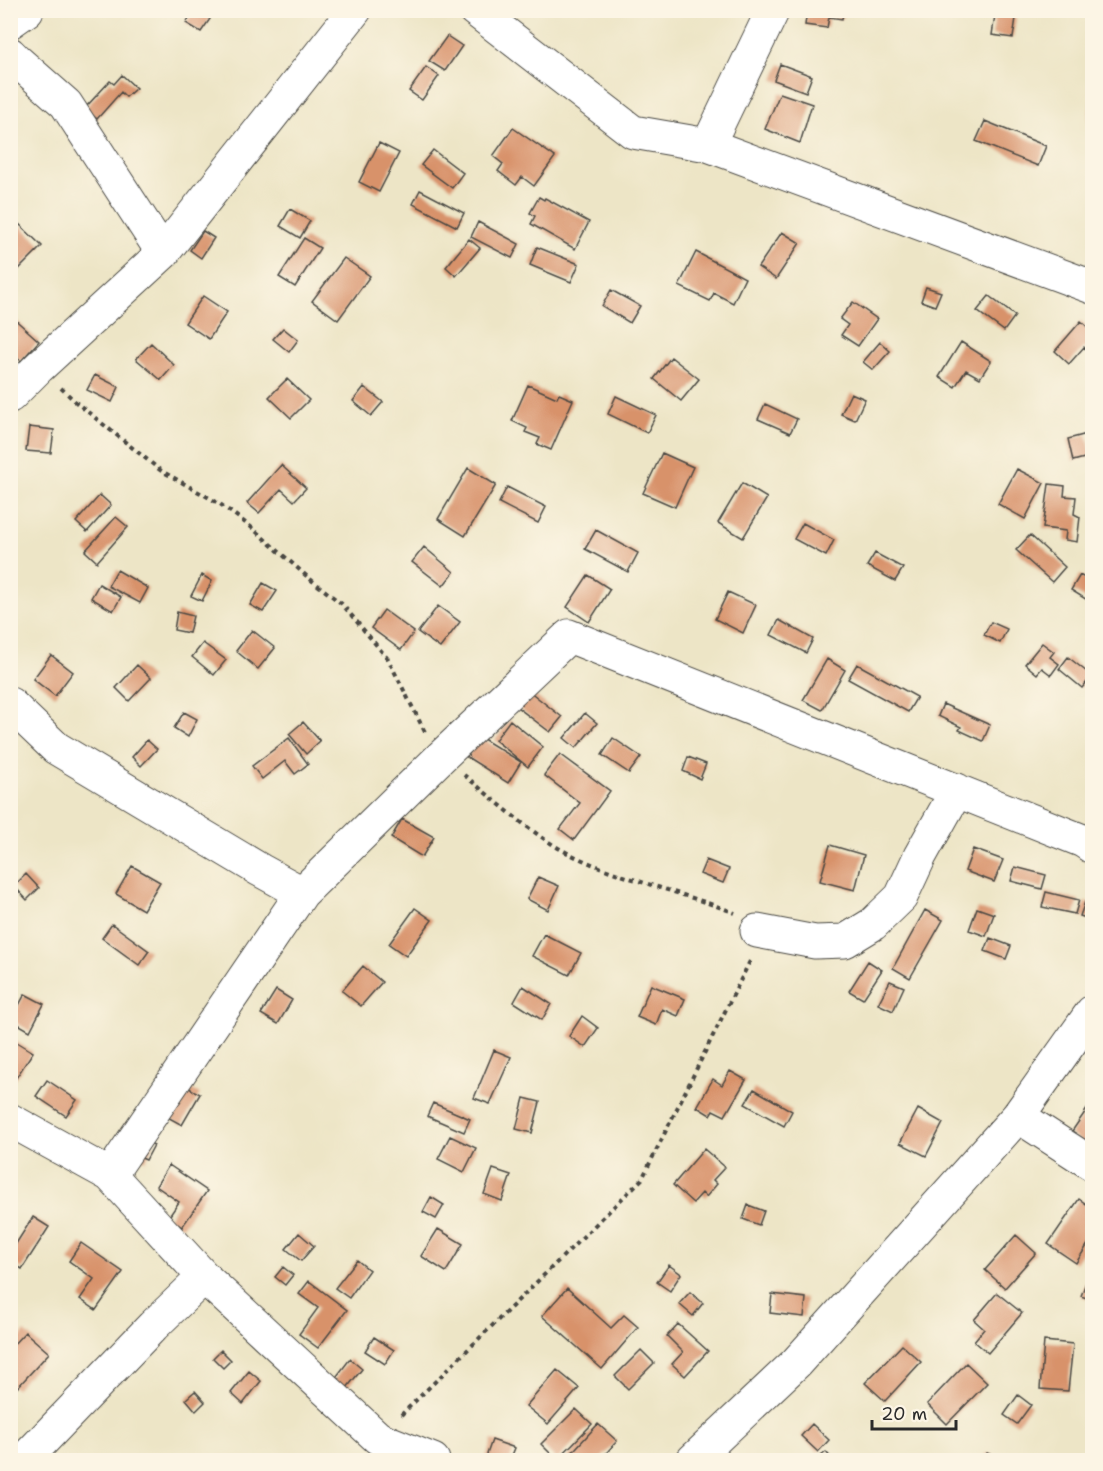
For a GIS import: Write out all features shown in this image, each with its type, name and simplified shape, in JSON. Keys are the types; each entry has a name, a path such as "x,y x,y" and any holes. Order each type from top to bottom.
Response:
{"street":[{"path":"10,22 27,10"},
{"path":"10,396 163,254 355,10"},
{"path":"475,10 633,132 708,146 1092,287"},
{"path":"708,146 773,10"},
{"path":"10,54 66,104 163,254"},
{"path":"110,1175 302,893 569,636 957,790 1083,841 1092,847"},
{"path":"10,704 57,748 302,893"},
{"path":"758,932 814,942 845,941 873,924 900,897 957,790"},
{"path":"693,1461 796,1363 1018,1116 1092,1012"},
{"path":"1018,1116 1092,1164"},
{"path":"10,1120 110,1175 204,1277 378,1438 433,1461"},
{"path":"24,1461 153,1326 204,1277"}],"path":[{"path":"39,368 78,404 160,470 220,504 251,527 342,604 388,660 427,736 441,757 532,830 562,849 594,864 733,912 750,921 758,932 758,945 642,1179 378,1438"}],"building":[{"path":"194,10 210,19 201,32 186,23"},
{"path":"807,10 844,10 842,19 829,17 827,28 805,25"},
{"path":"995,15 1016,18 1013,38 992,35"},
{"path":"447,36 462,46 445,71 429,61"},
{"path":"780,64 812,76 806,92 774,80"},
{"path":"426,67 439,76 422,100 409,91"},
{"path":"122,75 136,88 126,97 121,92 97,119 85,108 110,81 114,84"},
{"path":"780,93 812,104 800,143 765,129"},
{"path":"1091,99 1092,123 1088,123"},
{"path":"985,121 1046,146 1038,166 976,141"},
{"path":"513,128 555,157 534,186 522,177 516,185 498,171 503,164 493,156"},
{"path":"379,143 399,153 379,192 359,182"},
{"path":"433,150 463,173 452,188 421,165"},
{"path":"420,190 464,213 457,227 413,204"},
{"path":"539,197 589,222 575,249 531,224 535,216 530,213"},
{"path":"290,209 310,221 300,238 280,226"},
{"path":"478,222 519,244 512,258 471,237"},
{"path":"19,224 42,246 10,278 10,233"},
{"path":"203,231 214,238 201,258 190,250"},
{"path":"782,232 800,243 776,279 758,267"},
{"path":"304,238 320,248 295,287 279,277"},
{"path":"469,239 480,248 456,276 446,267"},
{"path":"537,247 579,264 571,282 530,265"},
{"path":"696,252 745,278 733,303 714,293 710,301 679,286"},
{"path":"344,258 370,276 338,320 312,301"},
{"path":"926,287 941,292 935,306 921,301"},
{"path":"611,290 640,306 630,323 602,306"},
{"path":"203,296 227,312 209,339 185,323"},
{"path":"989,296 1015,316 1004,331 977,311"},
{"path":"853,302 877,319 858,346 841,335 848,325 840,319"},
{"path":"10,315 39,341 21,361 10,351 10,336 14,333 10,330"},
{"path":"1081,321 1092,331 1092,355 1084,347 1069,364 1055,351"},
{"path":"283,328 298,340 289,352 273,339"},
{"path":"880,342 890,351 873,370 863,362"},
{"path":"961,342 991,361 980,378 966,370 955,387 939,377"},
{"path":"151,343 174,365 161,380 136,359"},
{"path":"671,357 699,379 681,401 654,379"},
{"path":"95,375 119,387 112,402 87,390"},
{"path":"287,379 309,400 291,418 269,397"},
{"path":"528,385 557,398 559,394 573,400 551,450 537,444 540,438 525,432 527,428 512,421"},
{"path":"364,387 383,402 371,416 353,401"},
{"path":"851,393 865,399 855,420 841,414"},
{"path":"616,396 656,415 647,433 608,414"},
{"path":"765,404 797,419 790,433 758,419"},
{"path":"29,427 54,430 51,453 26,451"},
{"path":"1087,434 1092,456 1073,461 1068,439"},
{"path":"662,453 693,467 675,507 643,493"},
{"path":"281,465 306,488 294,501 281,489 259,513 247,503"},
{"path":"468,468 496,485 465,536 438,519"},
{"path":"1017,469 1044,483 1025,519 998,504"},
{"path":"742,483 767,498 743,538 718,523"},
{"path":"1049,484 1065,486 1064,496 1076,497 1074,514 1080,517 1077,542 1065,540 1066,531 1043,528"},
{"path":"507,487 546,507 538,523 499,503"},
{"path":"100,495 111,505 87,532 76,522"},
{"path":"116,517 128,527 97,562 85,551"},
{"path":"803,523 834,540 826,556 794,539"},
{"path":"596,530 638,553 628,572 585,549"},
{"path":"1030,535 1065,567 1052,582 1016,550"},
{"path":"424,547 454,572 443,586 412,562"},
{"path":"875,553 903,568 895,581 867,566"},
{"path":"117,570 148,588 140,603 108,586"},
{"path":"202,575 212,581 202,601 191,596"},
{"path":"588,575 610,589 589,622 567,607"},
{"path":"1080,575 1092,583 1092,603 1071,590"},
{"path":"263,583 277,591 263,612 250,605"},
{"path":"99,584 121,597 113,611 91,598"},
{"path":"728,592 756,605 743,633 715,619"},
{"path":"438,606 460,622 440,648 418,632"},
{"path":"384,610 414,632 401,650 371,628"},
{"path":"177,612 193,616 189,633 174,630"},
{"path":"779,620 813,639 806,653 771,635"},
{"path":"991,622 1007,629 1000,643 984,635"},
{"path":"252,630 275,648 258,669 236,651"},
{"path":"203,643 226,660 214,675 192,657"},
{"path":"1042,643 1054,652 1050,657 1059,664 1051,675 1042,668 1037,674 1025,664"},
{"path":"51,655 73,672 55,696 33,679"},
{"path":"1068,657 1092,676 1082,688 1059,669"},
{"path":"827,659 845,670 822,710 803,700"},
{"path":"857,664 917,697 908,712 848,679"},
{"path":"137,665 151,678 129,701 116,688"},
{"path":"529,691 562,717 550,732 517,707"},
{"path":"943,704 990,725 983,741 959,730 961,727 938,716"},
{"path":"184,712 197,719 188,737 174,728"},
{"path":"585,713 597,723 576,748 564,738"},
{"path":"510,720 543,747 528,767 495,740"},
{"path":"303,722 320,741 306,754 289,734"},
{"path":"480,737 521,762 508,783 467,757"},
{"path":"289,738 308,764 295,774 285,761 262,779 252,766"},
{"path":"613,738 641,757 629,773 602,755"},
{"path":"147,740 157,749 141,766 132,757"},
{"path":"560,754 610,791 574,840 560,829 580,803 544,775"},
{"path":"688,757 706,764 700,779 683,771"},
{"path":"402,819 434,837 422,857 391,838"},
{"path":"830,845 864,855 855,890 820,881"},
{"path":"973,849 1003,860 994,882 965,871"},
{"path":"706,860 729,869 723,883 700,874"},
{"path":"132,866 160,882 143,910 116,894"},
{"path":"1015,867 1046,875 1042,889 1011,881"},
{"path":"26,874 39,888 27,900 14,886"},
{"path":"538,877 559,886 548,910 527,899"},
{"path":"1046,892 1079,900 1075,914 1042,907"},
{"path":"1085,902 1092,904 1092,920 1080,916"},
{"path":"415,908 432,920 406,956 389,944"},
{"path":"977,908 994,914 986,936 969,930"},
{"path":"925,910 943,920 910,978 893,968"},
{"path":"112,924 149,951 139,965 102,938"},
{"path":"544,934 581,953 569,975 532,956"},
{"path":"990,938 1011,946 1006,959 985,951"},
{"path":"868,961 882,970 863,999 849,991"},
{"path":"363,966 382,982 361,1006 342,991"},
{"path":"890,981 904,987 893,1011 878,1004"},
{"path":"651,985 685,999 678,1016 662,1009 656,1025 637,1017"},
{"path":"523,986 551,1004 542,1020 514,1002"},
{"path":"276,990 292,1000 278,1024 261,1014"},
{"path":"25,994 44,1004 30,1031 11,1020"},
{"path":"582,1016 598,1028 585,1047 569,1036"},
{"path":"15,1041 33,1052 10,1087 10,1048"},
{"path":"494,1050 511,1057 490,1104 474,1098"},
{"path":"730,1071 746,1080 725,1116 713,1110 710,1115 697,1107 713,1079 722,1085"},
{"path":"47,1080 77,1100 66,1116 36,1096"},
{"path":"180,1083 200,1094 182,1125 162,1114"},
{"path":"754,1089 792,1111 784,1126 745,1104"},
{"path":"524,1098 540,1102 532,1133 516,1129"},
{"path":"1092,1102 1092,1150 1070,1134"},
{"path":"433,1103 470,1119 464,1132 427,1116"},
{"path":"918,1109 943,1123 926,1156 900,1143"},
{"path":"450,1136 476,1148 464,1172 438,1159"},
{"path":"139,1139 154,1145 146,1160 132,1154"},
{"path":"704,1149 725,1167 713,1180 717,1184 706,1197 702,1193 693,1203 673,1185"},
{"path":"169,1165 207,1191 182,1227 168,1218 179,1202 156,1186"},
{"path":"493,1169 511,1175 502,1201 484,1194"},
{"path":"431,1197 444,1205 436,1219 423,1212"},
{"path":"1079,1199 1092,1208 1092,1238 1076,1263 1048,1244"},
{"path":"748,1205 764,1211 759,1225 743,1219"},
{"path":"33,1217 49,1227 22,1269 10,1262 10,1253"},
{"path":"438,1229 463,1244 446,1272 421,1256"},
{"path":"299,1233 314,1246 301,1261 286,1249"},
{"path":"1016,1235 1036,1253 1005,1288 985,1270"},
{"path":"81,1243 123,1272 96,1310 80,1299 94,1279 69,1261"},
{"path":"357,1260 369,1270 349,1298 335,1288"},
{"path":"669,1265 681,1274 670,1291 657,1282"},
{"path":"1092,1266 1092,1300 1081,1296"},
{"path":"283,1267 293,1275 285,1285 275,1277"},
{"path":"309,1281 347,1310 318,1348 299,1334 318,1308 299,1294"},
{"path":"567,1288 611,1328 624,1315 638,1327 602,1369 542,1316"},
{"path":"690,1292 703,1303 693,1316 679,1304"},
{"path":"997,1293 1022,1313 988,1353 974,1341 984,1329 974,1320"},
{"path":"772,1294 806,1298 804,1317 770,1313"},
{"path":"678,1324 708,1351 685,1376 672,1364 683,1352 667,1336"},
{"path":"25,1332 49,1353 16,1389 10,1384 10,1348"},
{"path":"374,1337 394,1350 385,1364 365,1351"},
{"path":"1044,1341 1073,1344 1068,1391 1040,1389"},
{"path":"902,1345 921,1362 885,1401 865,1383"},
{"path":"221,1350 231,1360 223,1368 213,1358"},
{"path":"641,1350 654,1363 628,1389 615,1376"},
{"path":"350,1359 362,1369 342,1394 330,1385"},
{"path":"966,1363 987,1383 947,1424 927,1404"},
{"path":"557,1370 579,1388 548,1424 526,1406"},
{"path":"249,1371 261,1381 243,1404 231,1393"},
{"path":"195,1391 205,1402 196,1411 186,1399"},
{"path":"1018,1395 1031,1405 1017,1424 1004,1415"},
{"path":"576,1409 592,1424 557,1460 541,1444"},
{"path":"598,1424 617,1441 600,1460 565,1460"},
{"path":"812,1424 829,1440 818,1452 801,1436"},
{"path":"492,1440 515,1448 510,1460 485,1460"},
{"path":"826,1452 833,1460 816,1460"},
{"path":"987,1453 1003,1460 983,1460"}]}
